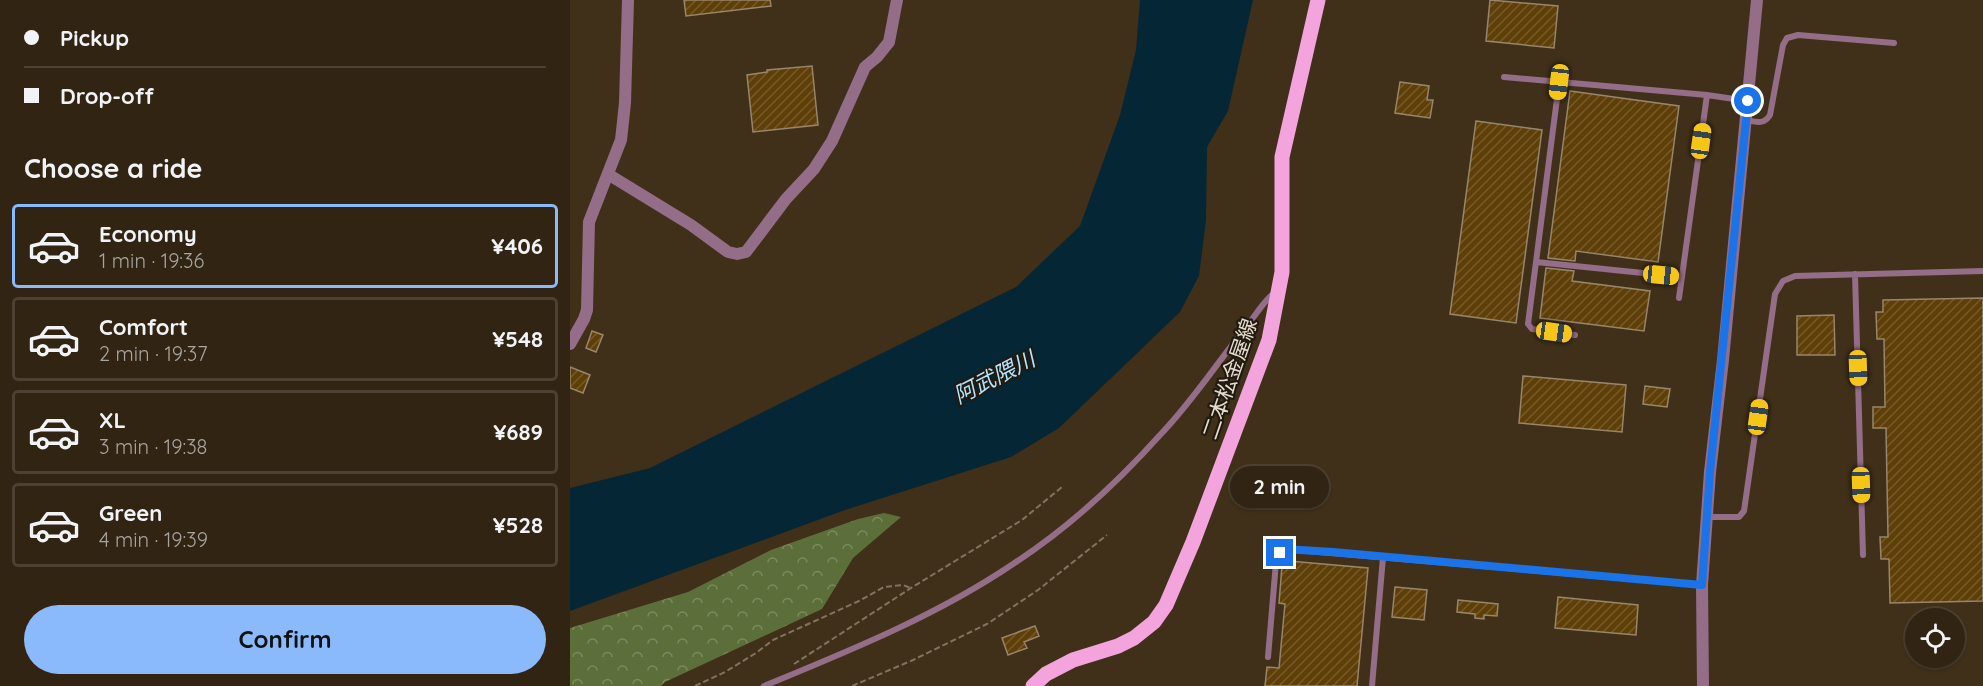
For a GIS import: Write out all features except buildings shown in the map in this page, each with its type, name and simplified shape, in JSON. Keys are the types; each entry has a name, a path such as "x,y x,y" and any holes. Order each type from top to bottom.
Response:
{"main road":[{"name":"二本松金屋線","path":"1033,686 1046,674 1073,660 1119,646 1134,638 1154,622 1166,605 1193,542 1269,340 1282,272 1282,157 1318,0"}],"street":[{"path":"570,344 587,310 589,222 621,140 625,103 628,0"},
{"path":"611,176 691,225 728,252 746,252 786,199 814,169 832,141 865,67 889,42 897,0"},
{"path":"1703,686 1702,585 1707,518 1757,0"}],"lane":[{"path":"1746,120 1762,123 1770,116 1783,45 1788,38 1798,35 1894,43"},
{"path":"1504,76 1748,101"},
{"path":"1559,82 1528,324 1533,329 1575,335"},
{"path":"1679,298 1707,95"},
{"path":"1536,261 1682,277"},
{"path":"1707,518 1739,517 1744,511 1775,294 1783,280 1795,276 1983,271"},
{"path":"1856,274 1863,555"},
{"path":"764,686 934,611 1014,564 1053,535 1094,500 1160,436 1185,408 1270,297 1278,292"},
{"path":"1268,657 1276,562 1284,549 1702,585"},
{"path":"1372,686 1383,557"}],"path":[{"path":"774,682 801,658 1022,520 1062,487"},
{"path":"852,686 913,660 987,624 1038,590 1107,535"},
{"path":"695,686 725,672 773,640 859,601 884,587 903,585 911,588"}],"green space":[{"path":"884,513 901,517 853,558 822,609 665,682 661,686 570,686 570,628 688,592 771,550 858,519"}],"water":[{"name":"阿武隈川","path":"1140,0 1253,0 1228,111 1207,147 1206,220 1199,276 1180,312 1059,428 1011,457 845,510 570,611 570,488 650,468 1016,287 1080,226 1120,115 1136,50"}],"route":[{"path":"1280,553 1284,549 1333,552 1702,585 1710,472 1748,101"}]}
